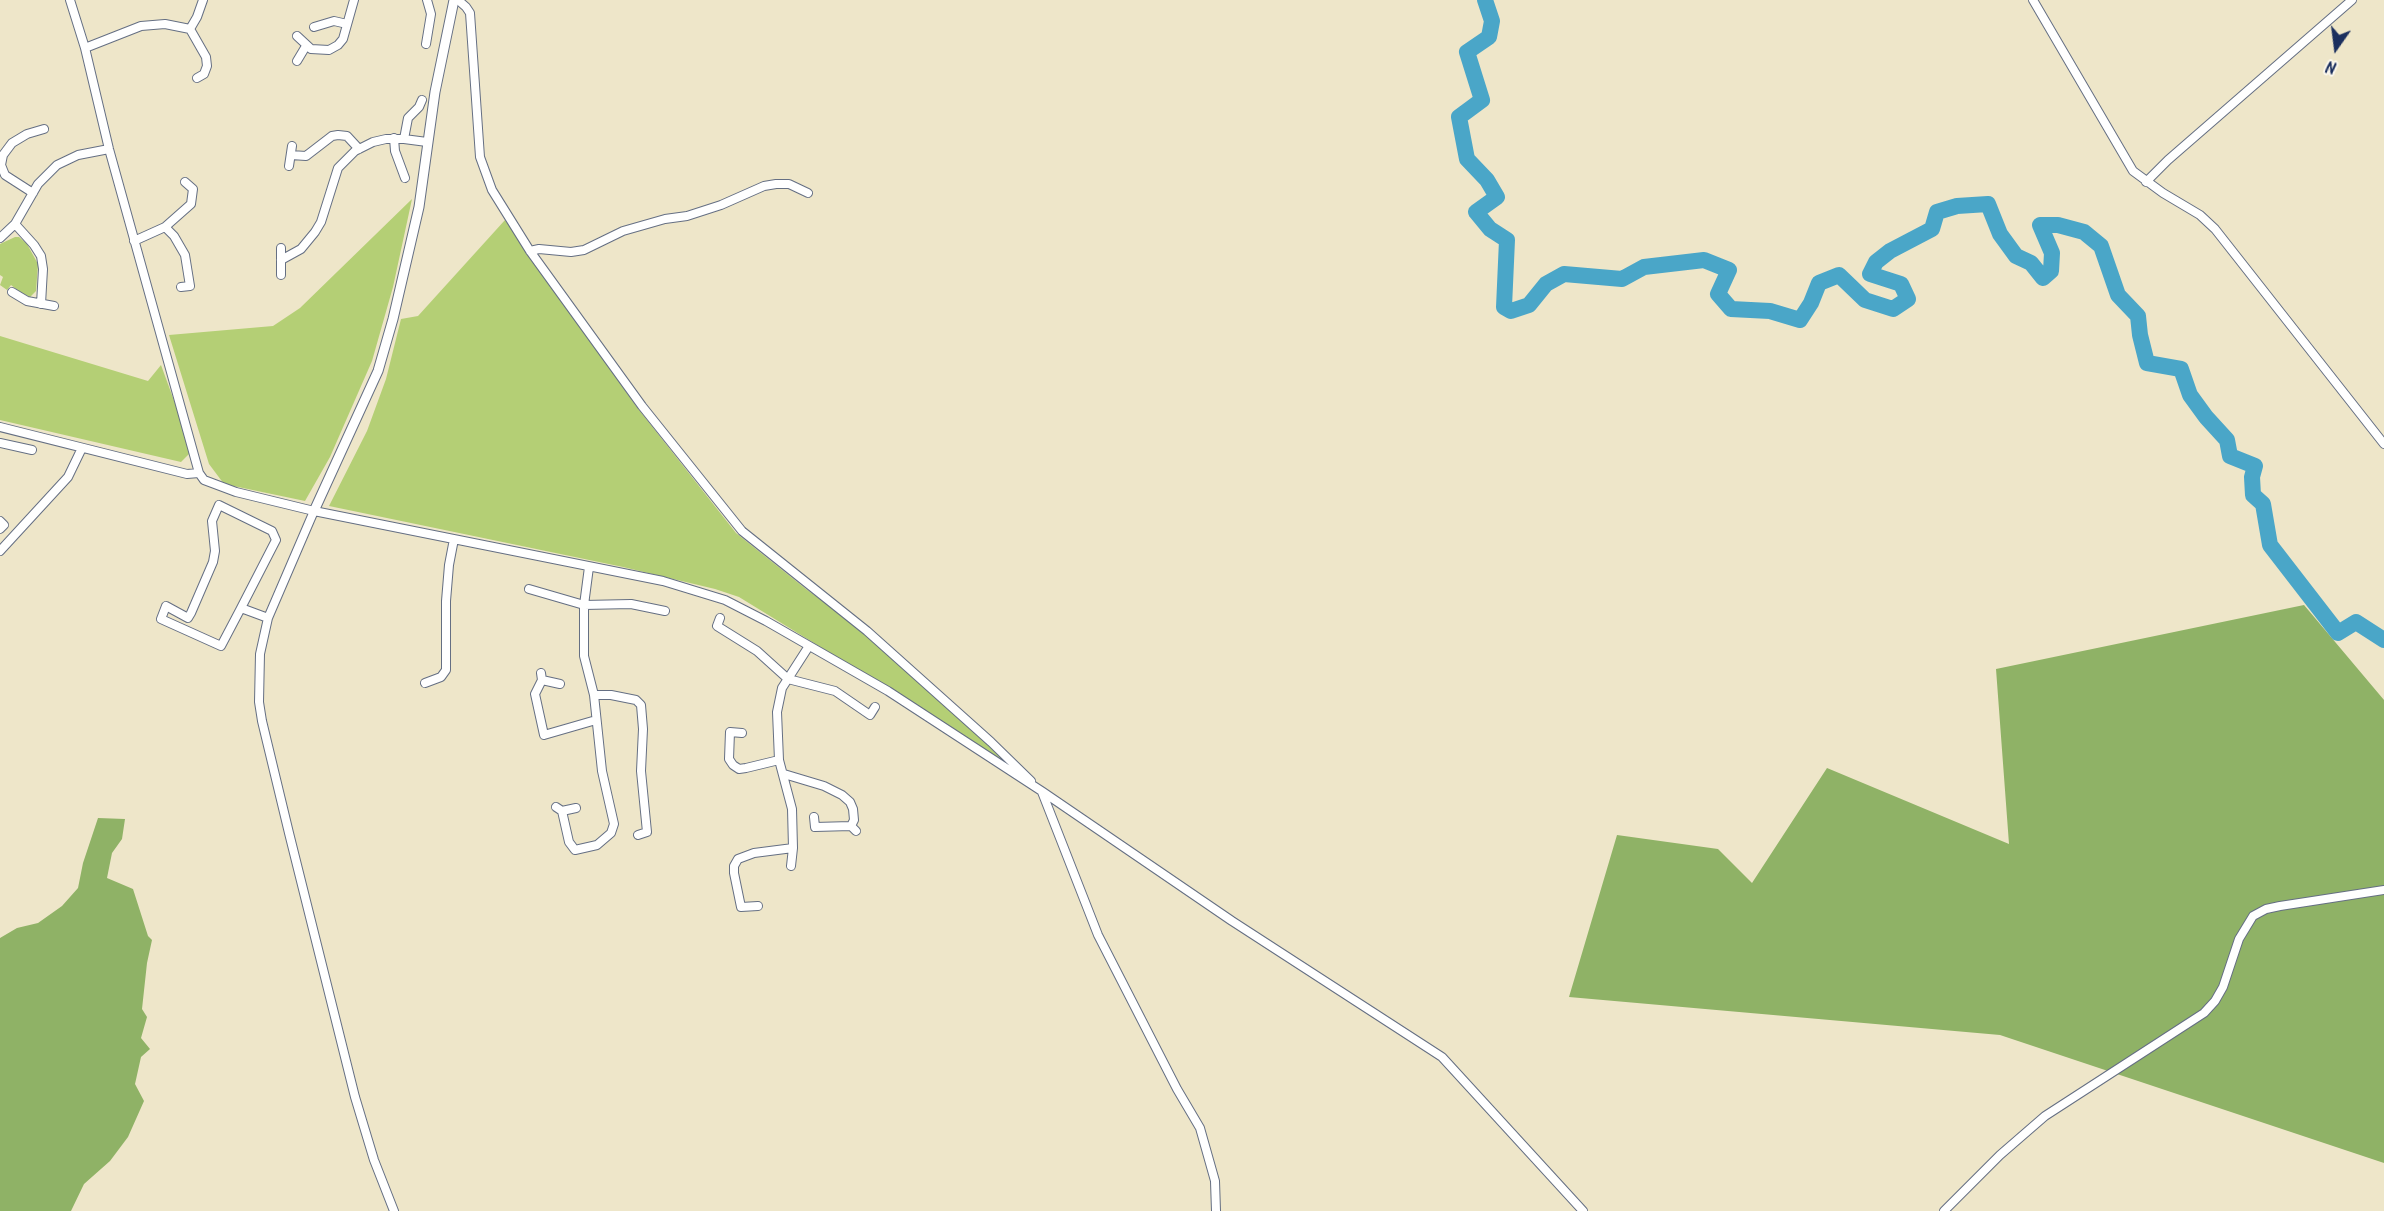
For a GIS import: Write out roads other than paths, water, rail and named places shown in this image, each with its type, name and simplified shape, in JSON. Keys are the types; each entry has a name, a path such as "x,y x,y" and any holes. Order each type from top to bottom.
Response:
{"street":[{"path":"70,0 86,48 109,149 134,241 199,472 204,480 236,492 314,511 663,582 725,600 766,621 888,691 1442,1057 1583,1211"},
{"path":"190,28 203,0"},
{"path":"297,36 306,46 320,51 329,50 338,45 343,39 354,0"},
{"path":"426,44 426,21 430,4 427,0"},
{"path":"394,1211 374,1160 355,1097 262,721 258,683 260,654 268,618 281,584 378,371 419,207 427,142 456,0 470,13 483,167 492,190 530,251 642,406 742,531 867,631 1043,792 1098,935 1177,1089 1200,1128 1215,1181 1216,1211"},
{"path":"2033,0 2128,165 2146,182 2200,214 2216,229 2384,444"},
{"path":"2146,182 2168,160 2352,0"},
{"path":"319,28 334,21 347,24"},
{"path":"86,48 141,26 165,24 190,28"},
{"path":"190,28 206,57 207,66 204,74 197,78"},
{"path":"297,61 306,46"},
{"path":"404,138 408,118 419,107 422,100"},
{"path":"33,193 5,175 1,165 3,154 12,143 27,134 44,129"},
{"path":"291,155 306,156 332,136 338,135 347,136 359,149"},
{"path":"281,260 301,249 315,232 321,222 339,168 359,149 380,140 394,138 427,142"},
{"path":"394,138 395,151 405,178"},
{"path":"289,166 292,146"},
{"path":"0,238 15,224 45,175 57,165 78,155 109,149"},
{"path":"134,241 165,227 182,214 190,204 193,189 185,182"},
{"path":"530,251 539,249 572,252 584,250 623,231 721,205 770,185 789,184 808,193"},
{"path":"15,224 25,232 41,256 43,269 40,304"},
{"path":"165,227 181,245 185,255 190,286 182,287"},
{"path":"281,248 281,276"},
{"path":"12,292 27,301 54,306"},
{"path":"0,427 187,474 199,472"},
{"path":"0,443 32,450"},
{"path":"0,550 68,477 82,448"},
{"path":"219,505 272,531 276,540 241,608 221,646 161,619 166,606 188,618 191,613 213,562 215,551 212,521 219,505"},
{"path":"0,521 4,525 0,529"},
{"path":"425,683 441,677 446,670 448,565 454,539"},
{"path":"576,808 559,809 573,854 597,845 611,833 614,824 602,771 594,695 584,656 584,605 589,567"},
{"path":"529,588 584,605 631,604 665,611"},
{"path":"241,608 268,618"},
{"path":"720,618 717,626 757,651 788,679 835,691 870,715 875,707"},
{"path":"791,866 792,809 779,760 777,712 782,688 809,646"},
{"path":"560,684 541,676 535,694 544,735 596,720"},
{"path":"594,695 611,695 636,700 641,705 643,716 641,771 647,832 638,835"},
{"path":"742,733 730,732 729,759 733,765 739,769 779,760"},
{"path":"784,774 824,786 842,795 850,802 853,809 854,829 815,827 814,817"},
{"path":"758,906 741,907 734,866 738,859 754,853 793,848"},
{"path":"1944,1211 2000,1155 2045,1116 2204,1013 2215,1001 2223,987 2239,939 2253,916 2266,909 2280,906 2384,890"}],"waterway":[{"path":"1485,0 1492,21 1489,37 1467,52 1482,100 1459,117 1467,159 1487,180 1497,197 1476,212 1490,229 1507,240 1504,307 1511,311 1529,305 1546,284 1564,274 1622,279 1644,267 1704,260 1729,270 1718,294 1731,309 1770,311 1800,320 1811,303 1819,283 1839,275 1865,300 1893,309 1908,299 1901,284 1870,274 1876,262 1890,251 1932,229 1937,212 1957,206 1988,204 2000,234 2016,256 2031,263 2043,278 2051,271 2052,253 2040,225 2058,225 2084,232 2101,246 2118,295 2138,316 2147,363 2181,369 2190,395 2227,440 2230,456 2255,466 2252,477 2253,495 2263,504 2270,545 2338,633 2356,622 2384,640"}]}
